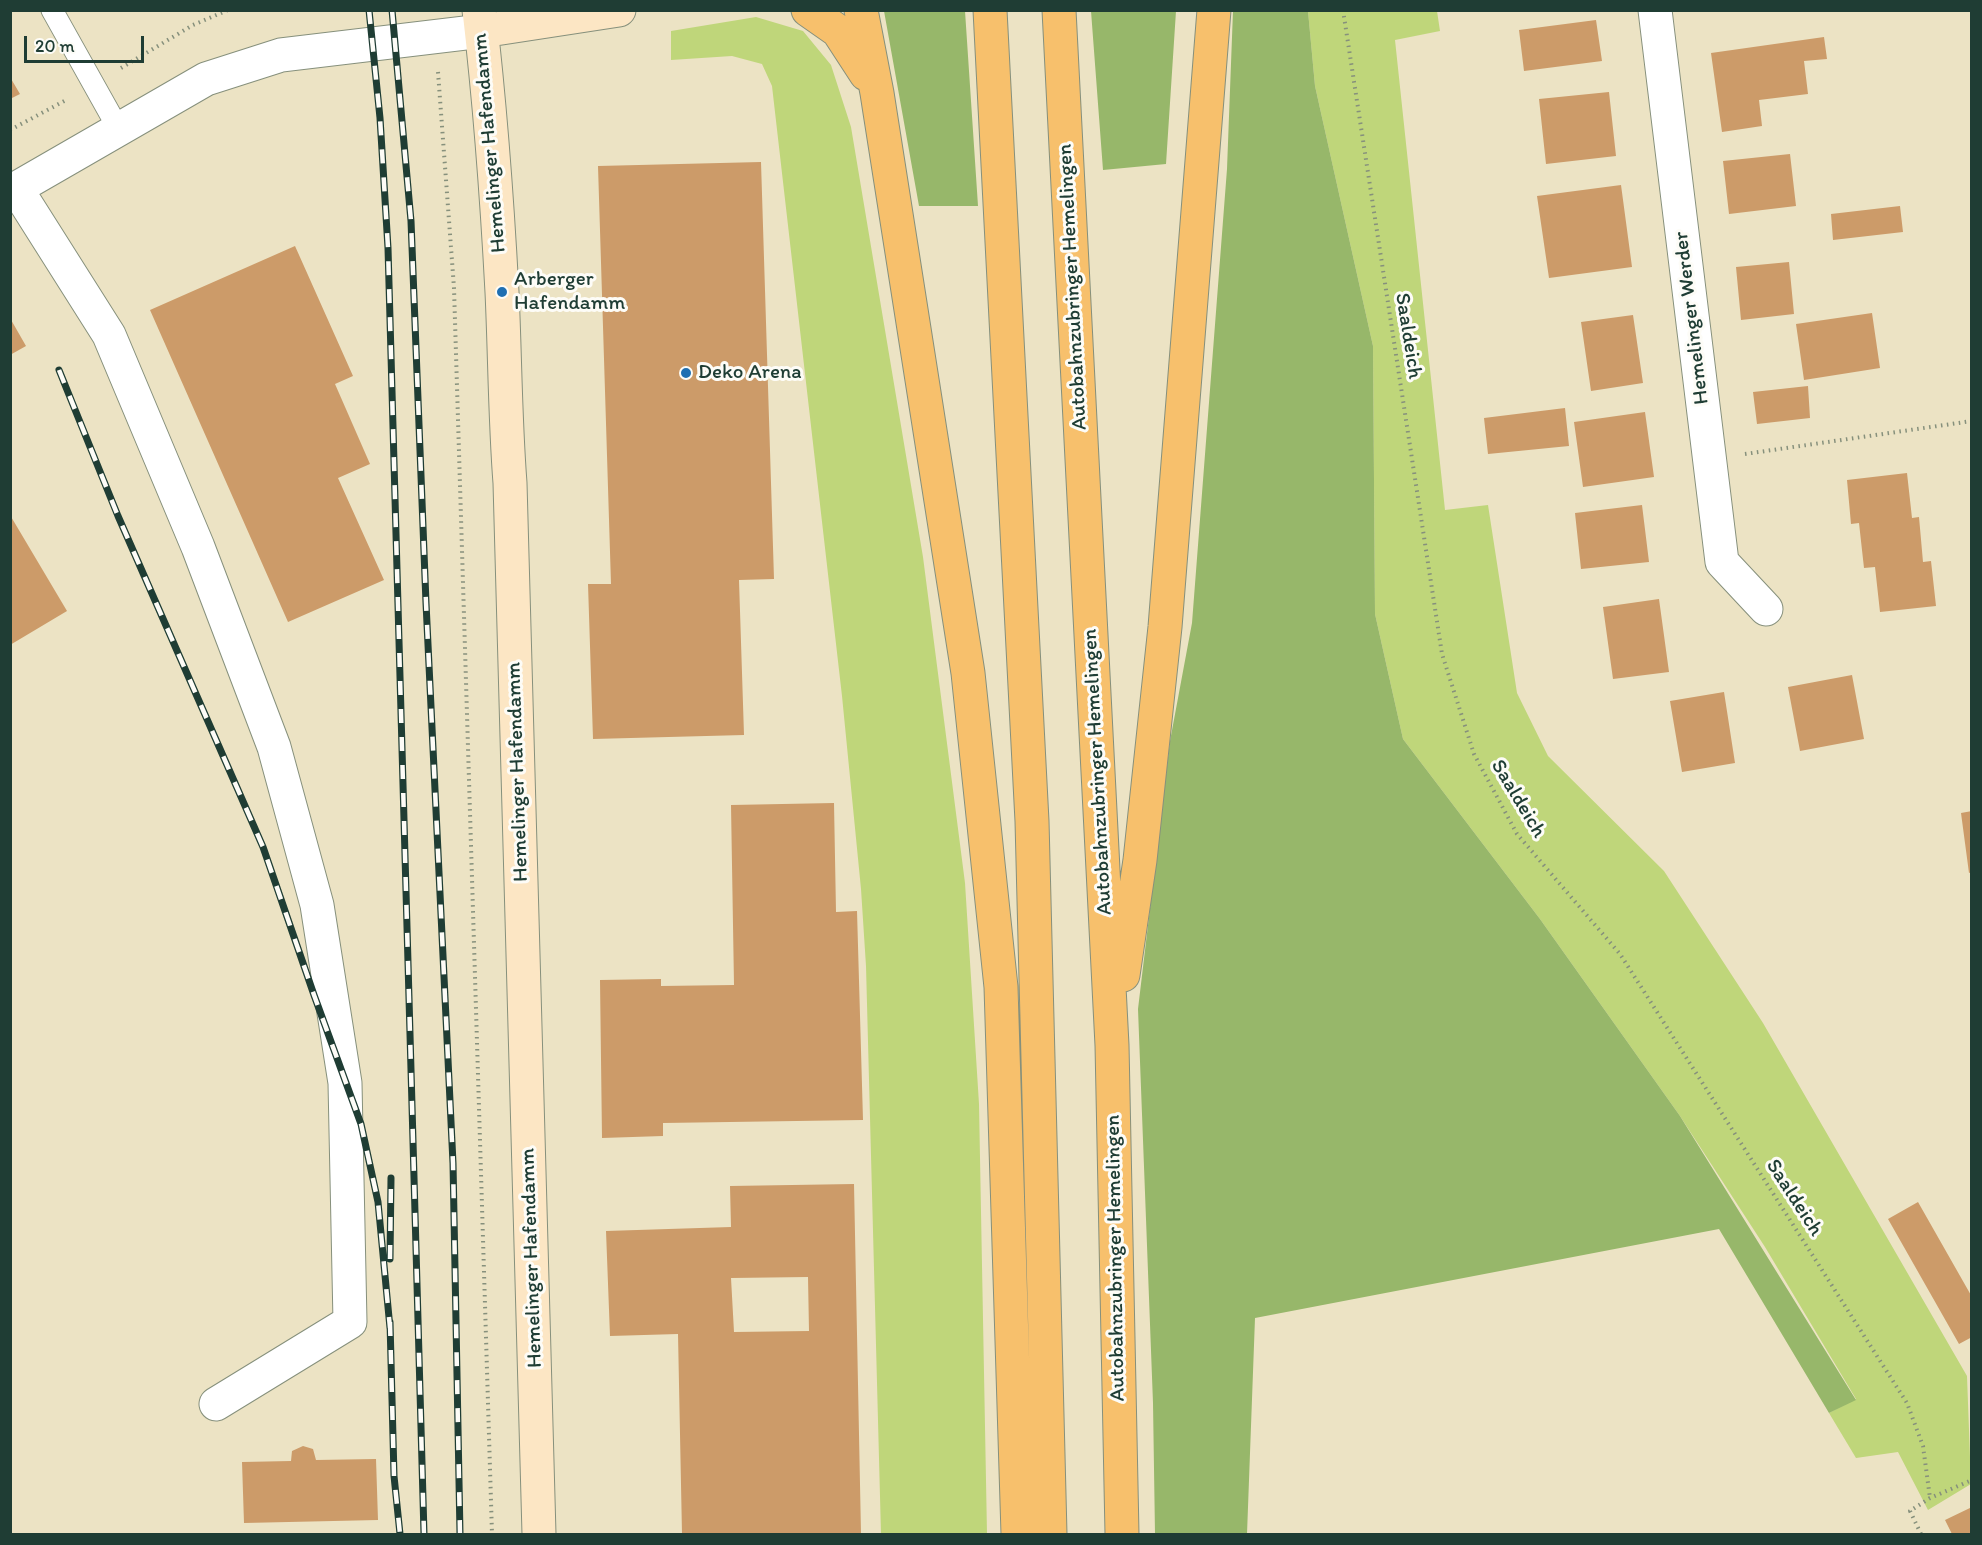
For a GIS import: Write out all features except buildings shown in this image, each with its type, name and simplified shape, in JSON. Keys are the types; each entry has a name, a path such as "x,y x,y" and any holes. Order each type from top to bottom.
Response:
{"highway":[{"path":"808,10 838,31 877,93"},
{"path":"861,10 877,93 968,674 1002,987 1018,1534"},
{"path":"990,10 1032,821 1050,1534"},
{"name":"Autobahnzubringer Hemelingen","path":"1059,10 1112,1045 1122,1534"},
{"path":"1112,1045 1140,860 1165,627 1214,10"}],"street":[{"path":"216,1404 350,1322 345,1083 317,905 274,747 198,547 109,335 13,190 206,78 281,55 435,36 480,21 619,10"},
{"name":"Hemelinger Werder","path":"1655,10 1722,561 1766,609"},
{"name":"Hemelinger Hafendamm","path":"480,21 492,144 510,483 539,1534"}],"lane":[{"path":"52,10 118,128"}],"path":[{"name":"Saaldeich","path":"1343,10 1442,654 1474,754 1517,834 1620,954 1907,1403 1923,1446 1930,1498"},
{"path":"435,36 454,299 492,1534"},
{"path":"1709,459 1971,421"},
{"path":"1921,1534 1910,1511 1930,1498 1971,1480"}],"green space":[{"path":"884,11 965,11 978,206 919,206"},
{"path":"1091,11 1176,11 1166,164 1103,170"},
{"path":"1233,11 1308,11 1315,86 1373,346 1375,614 1403,739 1540,919 1680,1116 1856,1400 1829,1413 1719,1229 1255,1318 1247,1534 1155,1534 1153,1403 1138,1009 1170,741 1192,623 1227,169"},
{"path":"1308,11 1437,11 1440,31 1395,40 1445,510 1488,505 1517,693 1548,756 1664,871 1763,1023 1967,1376 1971,1484 1928,1510 1898,1452 1856,1458 1829,1413 1856,1399 1765,1247 1680,1116 1540,919 1403,739 1375,614 1373,346 1315,86"},
{"path":"756,17 803,31 831,65 851,127 923,557 965,883 979,1104 987,1534 881,1534 866,966 861,889 842,696 772,86 762,64 732,56 671,60 671,31"}],"railway":[{"path":"369,10 380,118 388,248 424,1534"},
{"path":"392,10 411,221 426,603 453,1163 460,1534"},
{"path":"59,370 118,516 263,847 361,1124 378,1202 390,1328"},
{"path":"390,1259 391,1178"},
{"path":"390,1322 394,1476 400,1534"}],"place":[{"name":"Arberger Hafendamm","path":"502,292"},
{"name":"Deko Arena","path":"686,373"}]}
